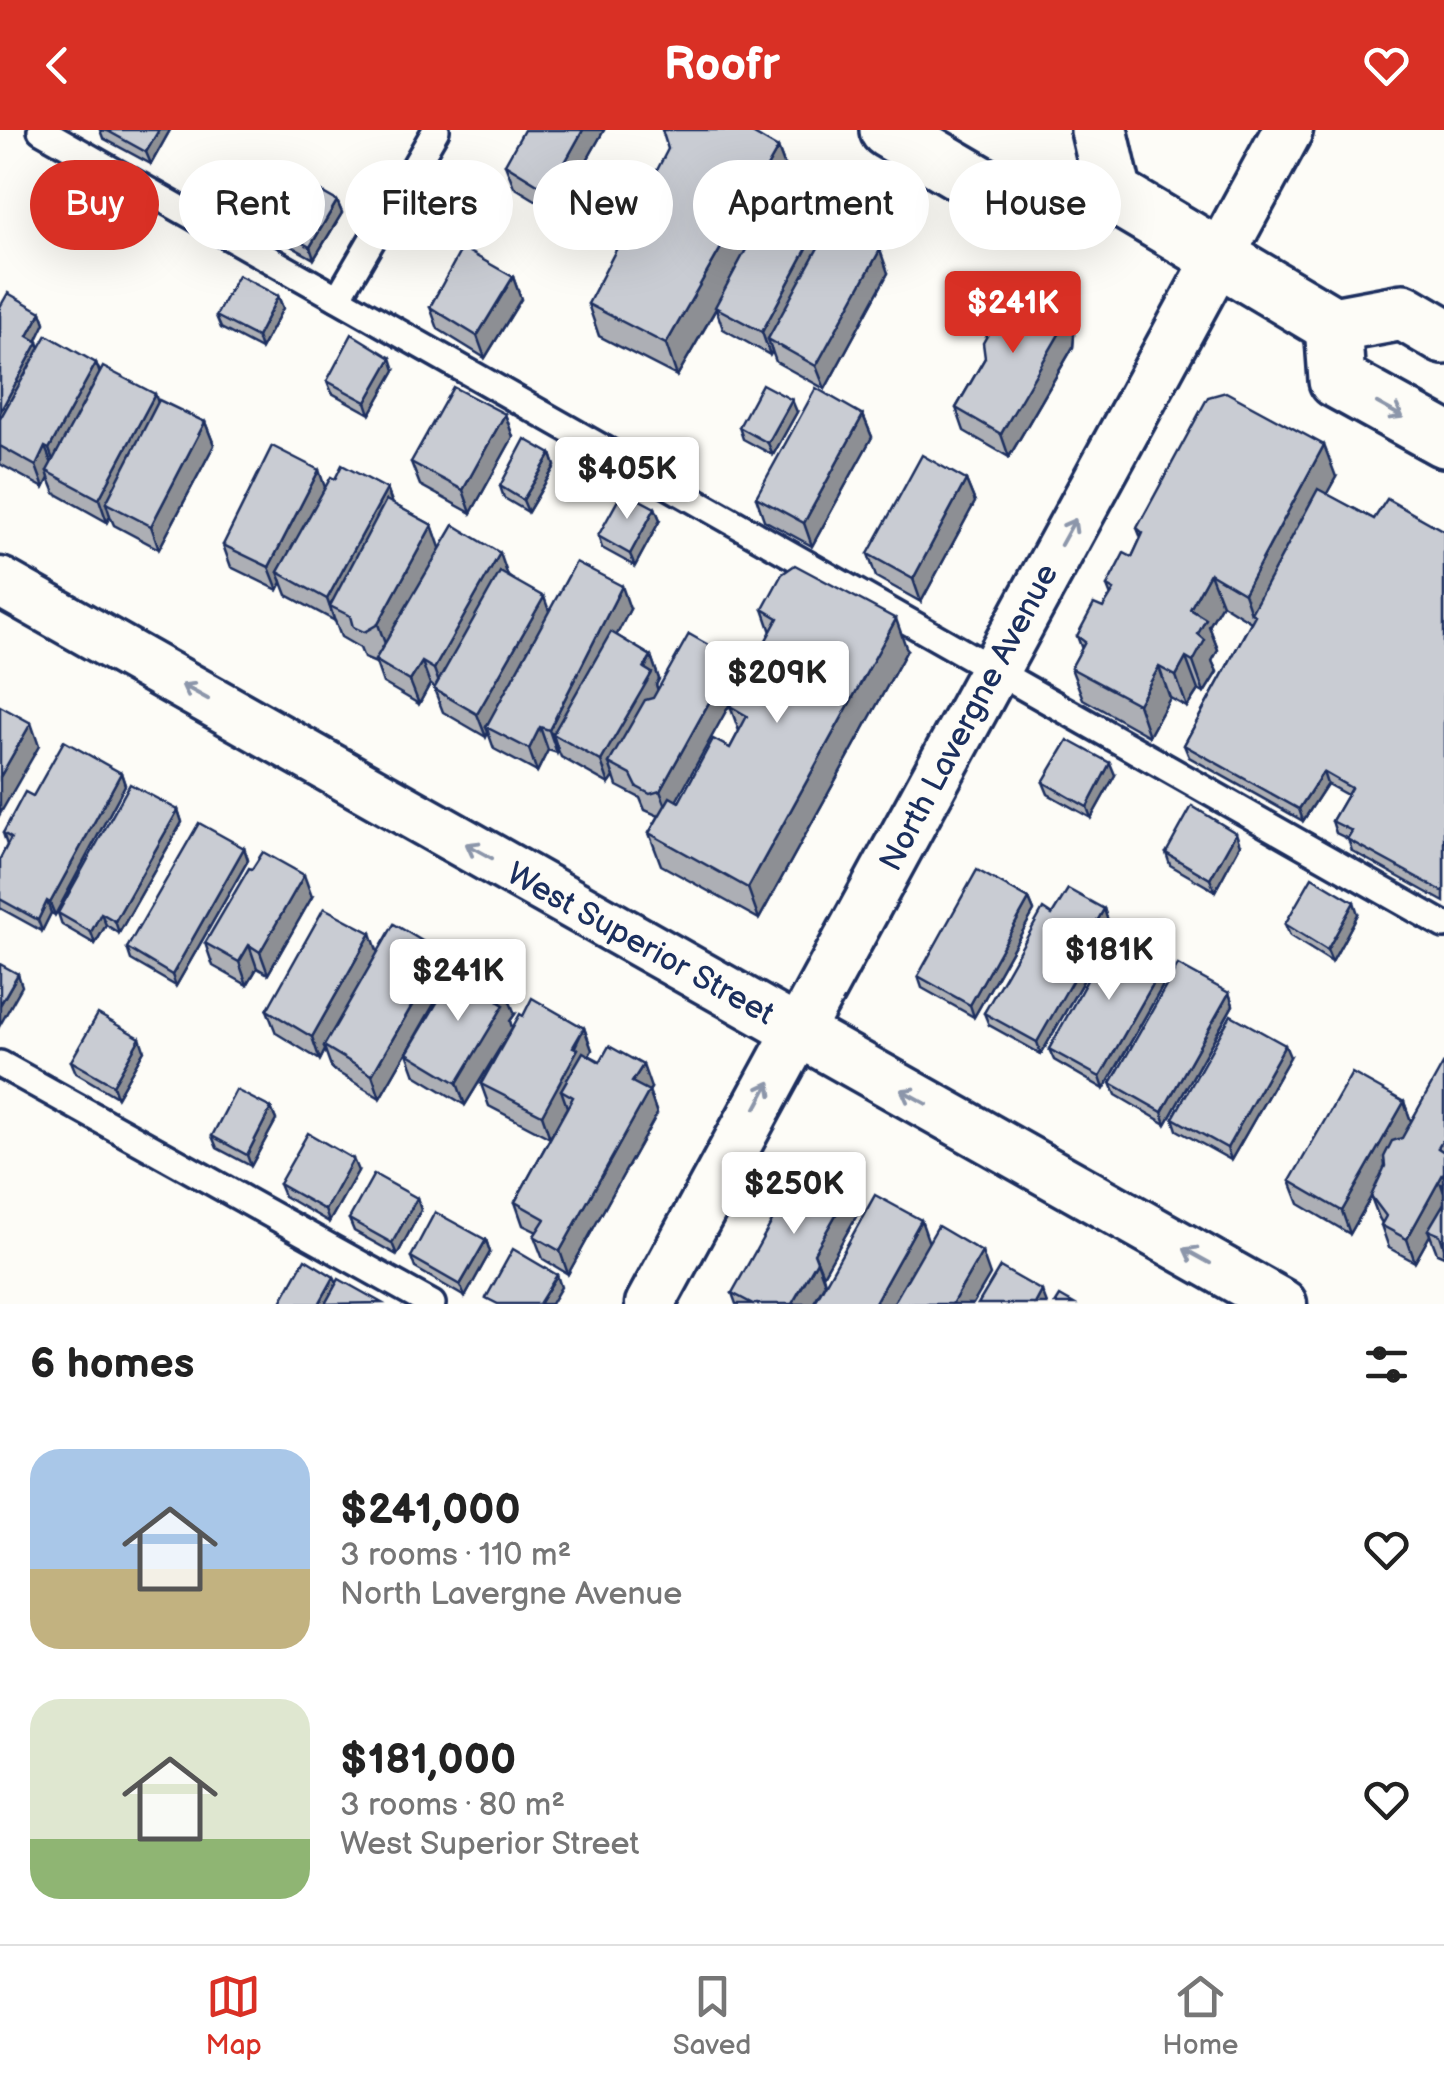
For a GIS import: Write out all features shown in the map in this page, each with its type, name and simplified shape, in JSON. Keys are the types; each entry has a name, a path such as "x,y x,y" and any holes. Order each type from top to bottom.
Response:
{"main road":[{"path":"888,130 949,165"},
{"path":"1099,130 1106,160"},
{"path":"1121,199 1333,325 1402,312 1444,336"},
{"path":"1333,325 1337,380 1444,439"}],"street":[{"name":"North Lavergne Avenue","path":"650,1304 1288,130"},
{"name":"West Superior Street","path":"0,582 1282,1304"}],"lane":[{"path":"41,130 1444,925"},
{"path":"338,298 436,130"},
{"path":"0,1064 432,1304"}],"building":[{"path":"106,130 159,130 146,152"},
{"path":"524,130 583,130 566,160 533,160 533,181 513,169 513,160 507,160"},
{"path":"662,130 747,130 778,148 771,160 693,160 693,250 720,250 666,344 588,304 616,250 673,250 673,160 662,160 668,149"},
{"path":"325,194 337,201 325,221"},
{"path":"461,250 513,277 477,336 430,307"},
{"path":"746,250 806,250 762,332 715,307"},
{"path":"817,250 880,250 816,366 768,339"},
{"path":"238,275 278,296 257,337 216,316"},
{"path":"1018,280 1061,306 1066,313 1065,324 1001,434 956,408 985,358 983,343"},
{"path":"8,293 41,312 28,336 38,342 0,412 0,307"},
{"path":"352,334 391,358 366,402 327,381"},
{"path":"47,335 96,363 36,466 0,446 0,419"},
{"path":"103,367 155,394 99,499 47,471"},
{"path":"762,384 792,400 768,443 739,427"},
{"path":"453,387 505,414 463,490 411,462"},
{"path":"816,388 863,415 804,523 756,497"},
{"path":"1226,392 1324,445 1244,593 1210,573 1190,609 1206,619 1198,634 1205,640 1193,662 1186,658 1176,676 1159,667 1138,704 1071,668 1085,642 1077,636 1094,604 1103,608 1114,590 1107,586 1124,553 1132,557 1143,533 1137,528 1208,397"},
{"path":"159,400 205,422 151,526 106,503"},
{"path":"525,439 551,454 523,500 500,486"},
{"path":"272,446 319,470 269,567 223,545"},
{"path":"922,455 966,480 913,579 868,554"},
{"path":"342,465 387,489 327,599 278,572 331,477 335,479"},
{"path":"1318,489 1374,519 1387,499 1444,531 1444,892 1347,839 1352,831 1332,821 1351,788 1323,772 1299,809 1184,745"},
{"path":"623,491 655,508 630,554 598,536"},
{"path":"386,500 432,525 378,624 364,632 353,627 350,616 330,606"},
{"path":"454,525 500,553 434,669 422,662 410,681 375,660"},
{"path":"576,562 622,586 549,730 540,727 529,749 486,727"},
{"path":"795,565 896,619 748,888 649,833 670,797 679,802 713,739 730,748 747,716 730,706 778,618 763,609 782,574"},
{"path":"500,572 544,597 477,714 434,689"},
{"path":"611,632 651,656 644,668 652,673 601,761 553,734"},
{"path":"689,634 733,659 660,791 650,794 637,787 631,775 609,763 645,700 653,698"},
{"path":"0,706 31,723 0,777"},
{"path":"1068,740 1110,763 1087,807 1043,782"},
{"path":"64,741 121,773 38,920 0,899 0,859 11,838 3,833 25,792 33,796"},
{"path":"130,784 178,810 115,921 101,913 91,932 58,913"},
{"path":"1192,806 1236,833 1210,879 1166,853"},
{"path":"199,823 244,848 172,975 127,948"},
{"path":"263,852 304,875 260,952 249,945 239,962 205,943 249,868"},
{"path":"977,870 1029,899 970,1005 918,976"},
{"path":"1312,877 1354,902 1327,950 1285,924"},
{"path":"1068,889 1104,909 1088,937 1095,941 1037,1042 984,1013 1043,909 1052,915"},
{"path":"324,908 371,933 312,1037 267,1010"},
{"path":"394,924 442,953 372,1075 324,1046"},
{"path":"1127,930 1170,954 1100,1077 1049,1049 1107,944 1117,950"},
{"path":"0,964 18,974 0,1005"},
{"path":"460,964 506,992 499,1002 504,1005 457,1083 407,1053"},
{"path":"1178,965 1229,993 1162,1112 1111,1083"},
{"path":"532,998 584,1028 573,1047 578,1049 542,1115 481,1084"},
{"path":"98,1014 140,1038 113,1085 71,1061"},
{"path":"1231,1015 1285,1045 1227,1148 1173,1118"},
{"path":"609,1046 643,1065 632,1082 649,1091 560,1251 534,1236 545,1219 515,1202 573,1097 561,1090 583,1052 600,1062"},
{"path":"1443,1064 1444,1138 1438,1148 1444,1152 1444,1172 1407,1239 1381,1225 1386,1216 1371,1196 1392,1141 1402,1138"},
{"path":"1352,1073 1404,1102 1342,1211 1290,1181"},
{"path":"236,1090 271,1108 247,1155 212,1136"},
{"path":"308,1133 353,1159 325,1210 279,1184"},
{"path":"808,1157 854,1183 814,1253 817,1261 792,1304 753,1304 732,1293"},
{"path":"374,1174 417,1198 392,1243 349,1219"},
{"path":"875,1195 921,1220 874,1304 814,1304"},
{"path":"1444,1203 1444,1247 1440,1235 1428,1230"},
{"path":"435,1212 486,1240 460,1285 411,1257"},
{"path":"938,1226 982,1252 952,1304 893,1304"},
{"path":"513,1249 557,1275 539,1304 498,1304 486,1298"},
{"path":"305,1259 334,1277 319,1304 284,1304 281,1302"},
{"path":"1000,1267 1042,1291 1035,1304 978,1304"},
{"path":"339,1279 382,1303 325,1304"},
{"path":"1060,1296 1074,1304 1055,1304"}]}
